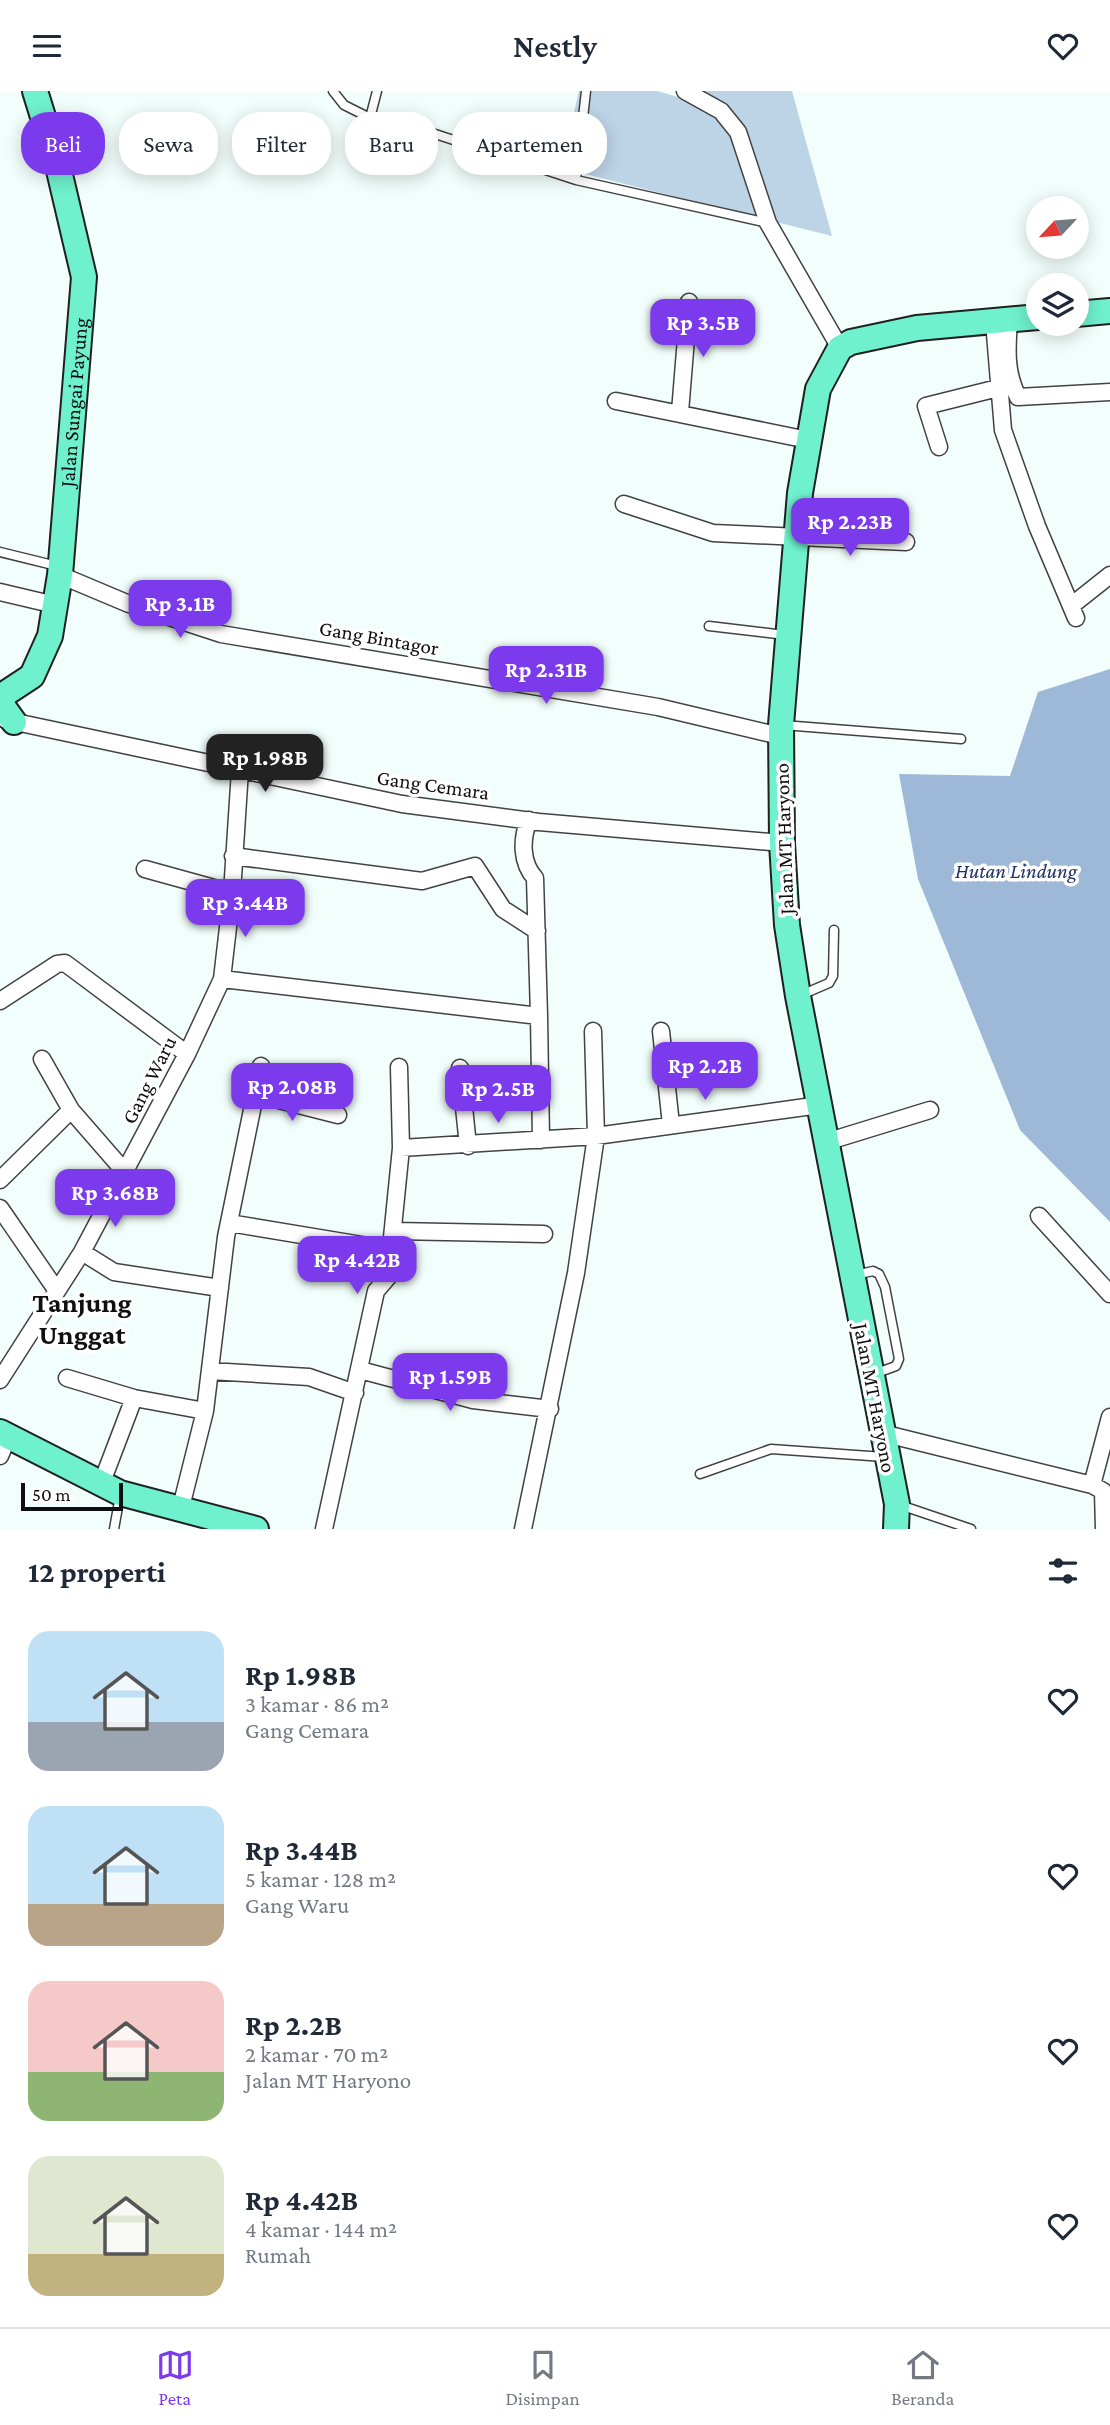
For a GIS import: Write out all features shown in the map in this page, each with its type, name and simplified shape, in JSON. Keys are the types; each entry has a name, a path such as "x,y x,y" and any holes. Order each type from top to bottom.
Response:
{"main road":[{"name":"Jalan Sungai Payung","path":"4,709 36,670 50,636 60,570 84,277 57,162 35,91"},
{"path":"1089,313 1110,311"},
{"path":"840,348 864,339 917,328 1026,318"},
{"name":"Jalan MT Haryono","path":"840,348 818,389 808,440 796,538 780,730 782,843 788,925 798,996 897,1517"},
{"path":"3,1442 111,1487 256,1529"}],"street":[{"path":"685,91 721,111 738,132 768,223 840,348"},
{"path":"680,412 689,302"},
{"path":"1001,321 998,388 1003,430 1037,526 1073,612 1110,575"},
{"path":"1001,321 1010,381 1018,397 1110,393"},
{"path":"939,447 926,406 998,388"},
{"path":"616,401 808,440"},
{"path":"624,504 713,533 906,542"},
{"name":"Gang Bintagor","path":"60,570 129,604 221,634 780,730"},
{"path":"0,592 55,605"},
{"name":"Gang Cemara","path":"4,709 240,770 402,804 529,820 782,843"},
{"path":"240,770 233,856 413,881 432,880 475,866 503,909 537,931"},
{"path":"529,820 524,846 526,867 535,878 541,1140"},
{"name":"Gang Waru","path":"0,1380 82,1252 187,1054 222,979 232,893 233,856"},
{"path":"145,869 232,893"},
{"path":"0,1001 57,964 65,963 187,1054"},
{"path":"222,979 539,1016"},
{"path":"523,1529 550,1409 576,1273 596,1136 593,1031"},
{"path":"661,1031 671,1125"},
{"path":"41,1059 71,1110 125,1172"},
{"path":"181,1507 205,1411 229,1223 261,1066"},
{"path":"324,1529 376,1291 387,1281 395,1231 401,1148 399,1067"},
{"path":"460,1068 468,1146"},
{"path":"255,1094 338,1115"},
{"path":"401,1148 468,1146 596,1136 820,1105"},
{"path":"0,1180 71,1110"},
{"path":"826,1142 930,1110"},
{"path":"0,1234 4,1213"},
{"path":"4,1213 57,1291"},
{"path":"1040,1216 1110,1294"},
{"path":"229,1223 392,1250"},
{"path":"395,1231 544,1234"},
{"path":"82,1252 114,1272 220,1288"},
{"path":"360,1370 473,1400 550,1409"},
{"path":"210,1371 309,1377 355,1393"},
{"path":"67,1378 134,1398 205,1411"},
{"path":"111,1487 134,1398"},
{"path":"1092,1485 1110,1417"},
{"path":"884,1445 1092,1485 1106,1496 1104,1529"}],"lane":[{"path":"333,91 344,105 358,112"},
{"path":"372,112 377,91"},
{"path":"576,180 586,91"},
{"path":"438,135 576,180 768,223"},
{"path":"0,552 60,570"},
{"path":"709,626 788,636"},
{"path":"780,730 961,739"},
{"path":"798,996 829,983 832,976 834,930"},
{"path":"700,1474 771,1449 850,1452 884,1445"},
{"path":"111,1487 114,1529"},
{"path":"897,1517 971,1529"}],"shaded area":[{"path":"579,91 657,91 702,104 705,91 792,91 832,236 589,175 607,175 607,112 574,112"}],"green space":[{"name":"Hutan Lindung","path":"1110,669 1110,1222 1020,1130 918,879 899,774 1010,776 1038,692"}],"district":[{"name":"Tanjung Unggat","path":"82,1318"}]}
